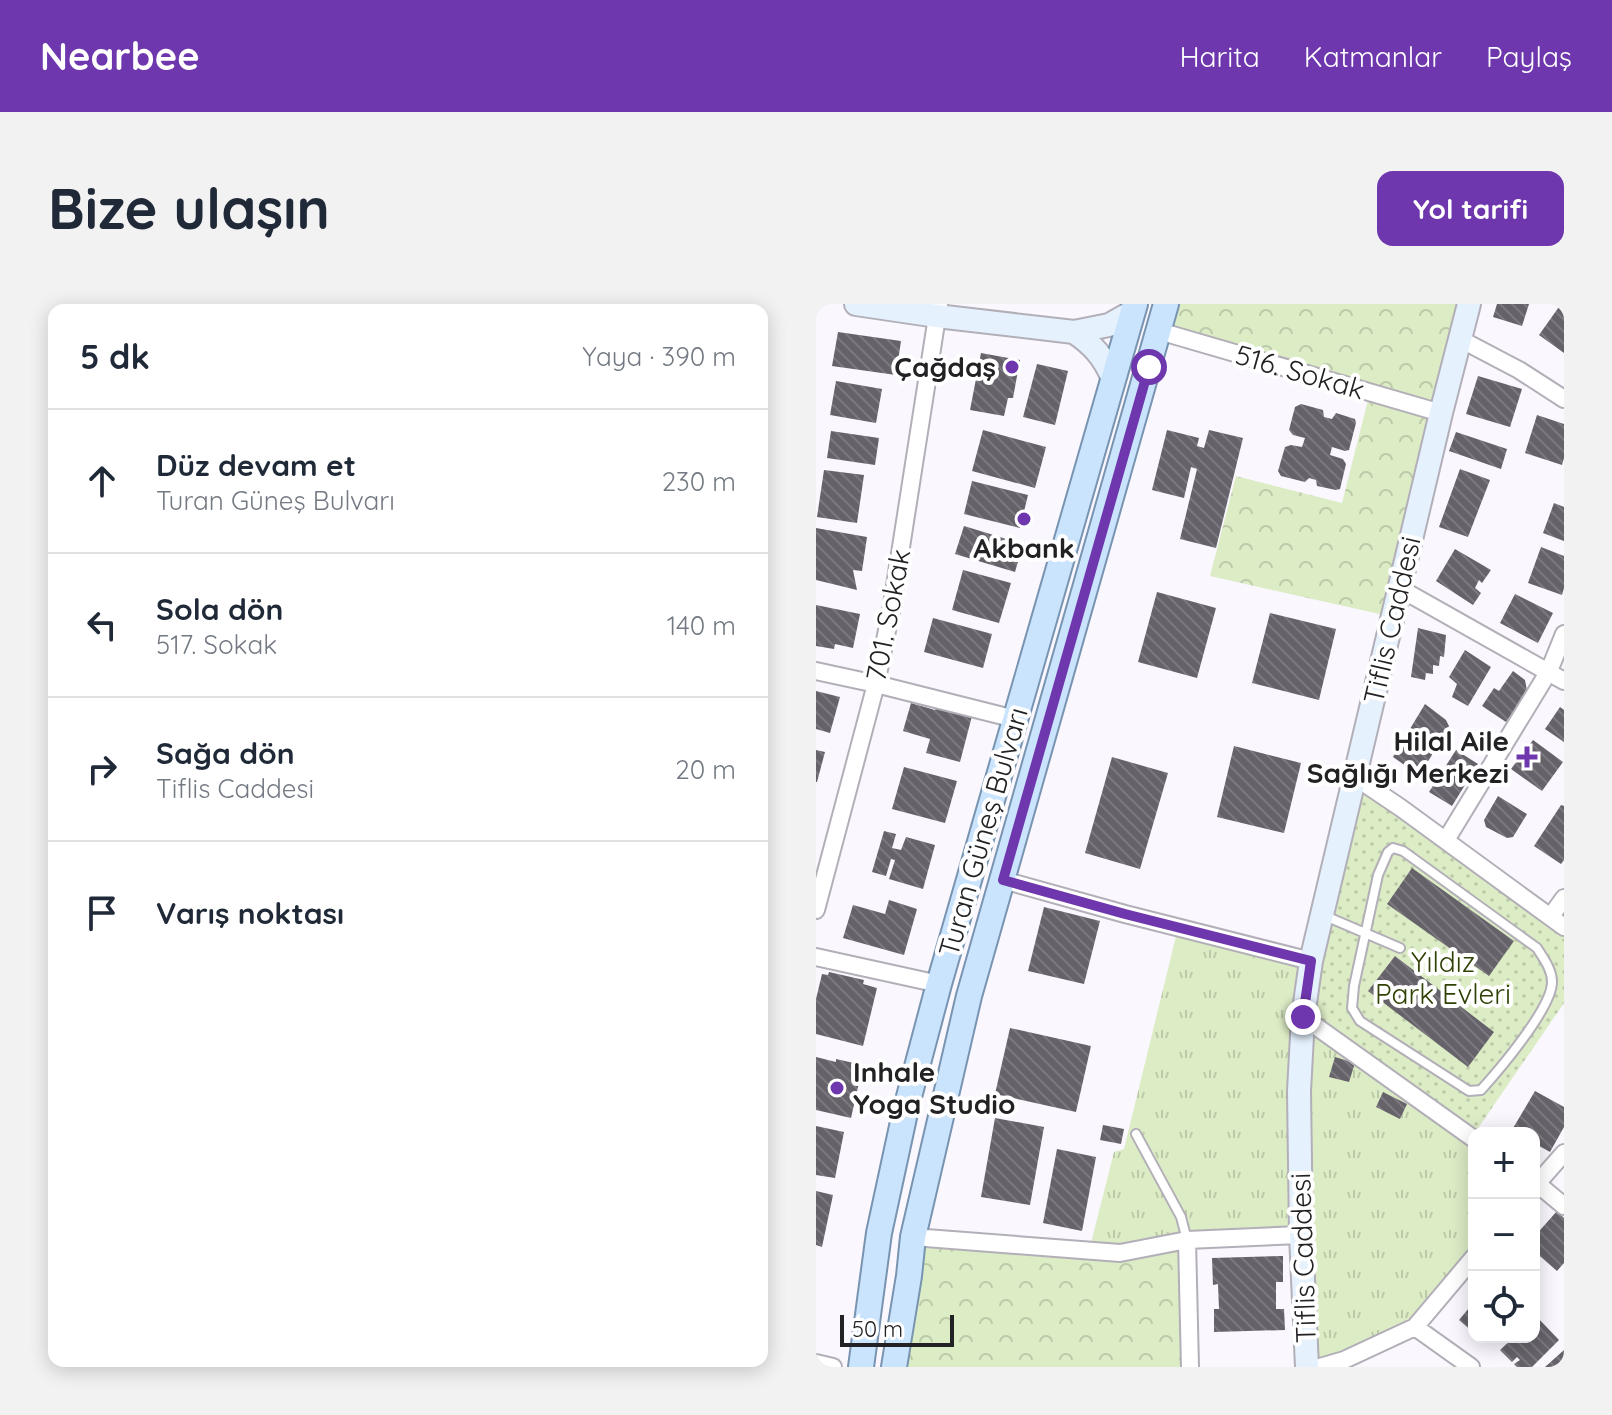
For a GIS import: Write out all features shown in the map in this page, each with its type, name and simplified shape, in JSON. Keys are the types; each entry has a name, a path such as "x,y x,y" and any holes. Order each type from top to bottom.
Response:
{"main road":[{"name":"Turan Güneş Bulvarı","path":"894,1367 913,1237 969,996 1166,304"},
{"name":"Turan Güneş Bulvarı","path":"861,1367 879,1233 906,1108 1134,308"}],"street":[{"path":"856,304 928,309 1074,332 1109,325 1134,308"},
{"name":"Tiflis Caddesi","path":"1307,1367 1299,1091 1303,1017 1311,961 1469,304"},
{"name":"701. Sokak","path":"816,910 876,684 891,611 929,378 928,309"},
{"name":"516. Sokak","path":"1159,331 1441,413"},
{"path":"1074,332 1098,351 1113,379"},
{"path":"1460,339 1519,370 1564,399"},
{"path":"1399,588 1564,681"},
{"path":"1446,840 1549,671 1564,634"},
{"path":"816,671 1015,719"},
{"path":"1355,777 1557,922 1564,898"},
{"path":"1003,880 1311,961"},
{"path":"816,957 939,984"},
{"path":"1303,1017 1468,1135"},
{"path":"1540,1179 1564,1153"},
{"path":"1540,1188 1564,1206"},
{"path":"913,1237 1120,1253 1187,1240 1301,1235"},
{"path":"1187,1240 1190,1367"},
{"path":"1320,1367 1344,1360 1415,1327 1468,1264"},
{"path":"1415,1327 1471,1367"},
{"path":"816,1363 833,1367"}],"lane":[{"path":"1393,848 1403,851 1537,948 1550,970 1552,984 1547,1002 1505,1063 1481,1090 1469,1091 1360,1021 1352,1008 1365,932 1378,875 1388,852 1393,848"},
{"path":"1323,915 1400,948"},
{"path":"1136,1134 1181,1217 1187,1240"}],"green space":[{"path":"1166,304 1469,304 1393,617 1210,576 1236,476 1342,503 1370,392 1159,331"},
{"name":"Yıldız Park Evleri","path":"1355,777 1564,927 1564,1003 1479,1127 1468,1127 1468,1134 1303,1017"},
{"path":"1178,928 1311,961 1468,1132 1468,1264 1415,1327 1307,1367 1301,1235 1089,1251 1114,1152 1124,1149"},
{"path":"913,1237 1120,1253 1187,1240 1190,1367 894,1367"}],"building":[{"path":"1497,304 1529,304 1522,326 1493,317"},
{"path":"1564,304 1564,353 1539,335"},
{"path":"838,332 901,341 896,375 832,366"},
{"path":"981,353 1020,360 1013,398 1008,398 1004,416 970,410"},
{"path":"1037,364 1068,371 1055,425 1023,417"},
{"path":"1478,376 1522,389 1510,427 1466,414"},
{"path":"836,381 882,389 876,423 830,415"},
{"path":"1301,404 1323,410 1324,417 1332,419 1336,413 1355,419 1349,450 1332,447 1330,455 1343,459 1346,464 1340,489 1317,486 1316,480 1309,478 1305,482 1281,476 1278,471 1285,447 1302,447 1305,438 1293,435 1289,430 1295,407"},
{"path":"1537,415 1564,424 1562,465 1525,453"},
{"path":"983,430 1046,447 1035,488 972,471"},
{"path":"1167,430 1199,438 1197,446 1204,448 1209,430 1243,438 1216,548 1180,539 1197,469 1191,467 1184,498 1152,490"},
{"path":"831,431 879,438 875,465 827,458"},
{"path":"1456,432 1507,449 1501,469 1449,451"},
{"path":"1460,469 1490,480 1468,537 1439,527"},
{"path":"824,470 864,475 857,523 817,517"},
{"path":"972,481 1028,495 1020,528 964,514"},
{"path":"1554,503 1564,507 1564,541 1543,533"},
{"path":"964,526 1023,544 1015,572 955,554"},
{"path":"816,528 867,537 862,571 853,570 857,590 816,580"},
{"path":"1541,547 1564,556 1562,595 1528,583"},
{"path":"1455,549 1491,570 1482,583 1479,580 1475,588 1481,593 1473,605 1436,581"},
{"path":"963,570 1011,583 999,623 952,610"},
{"path":"1157,592 1216,608 1197,678 1138,662"},
{"path":"1515,594 1553,613 1538,643 1500,623"},
{"path":"816,605 860,614 853,648 835,644 834,649 816,646"},
{"path":"1270,613 1336,629 1319,700 1252,683"},
{"path":"933,618 992,634 983,668 924,652"},
{"path":"1418,628 1446,635 1444,657 1440,656 1439,666 1433,665 1433,674 1426,673 1425,680 1411,677"},
{"path":"1465,650 1491,667 1468,706 1452,697 1457,684 1449,677"},
{"path":"1513,671 1525,680 1527,691 1506,722 1482,706 1494,688 1499,691"},
{"path":"816,691 840,697 830,733 816,729"},
{"path":"911,703 972,716 960,762 926,753 930,739 903,731"},
{"path":"1425,704 1449,726 1423,770 1413,771 1393,757"},
{"path":"1560,707 1564,710 1564,742 1545,729"},
{"path":"1533,740 1563,762 1542,791 1511,769"},
{"path":"1234,746 1301,763 1284,833 1217,817"},
{"path":"816,750 825,752 817,782 816,782"},
{"path":"1456,750 1478,764 1452,806 1429,792"},
{"path":"1112,757 1168,773 1140,869 1085,853"},
{"path":"904,767 957,781 945,823 892,809"},
{"path":"1498,796 1527,814 1513,837 1507,838 1486,827 1484,820"},
{"path":"1561,805 1564,806 1564,860 1561,864 1534,846"},
{"path":"884,831 896,834 892,848 901,850 906,837 935,845 923,889 889,879 895,860 891,859 886,876 872,872"},
{"path":"1412,868 1514,941 1489,976 1387,904"},
{"path":"889,900 917,909 904,955 843,938 853,905 885,914"},
{"path":"1044,907 1100,921 1084,984 1028,971"},
{"path":"1395,956 1494,1032 1468,1067 1368,991"},
{"path":"829,972 864,980 863,984 877,988 863,1046 816,1034 816,999 822,974 828,975"},
{"path":"1010,1028 1091,1046 1076,1112 995,1094"},
{"name":"Inhale Yoga Studio","path":"816,1057 863,1065 851,1118 816,1110"},
{"path":"1335,1057 1355,1063 1349,1082 1329,1077"},
{"path":"1535,1091 1564,1107 1564,1127 1550,1152 1540,1146 1540,1127 1514,1127"},
{"path":"1383,1092 1407,1104 1400,1119 1376,1107"},
{"path":"995,1118 1044,1127 1030,1205 981,1197"},
{"path":"1103,1125 1124,1129 1121,1144 1100,1140"},
{"path":"816,1126 844,1132 835,1178 816,1175"},
{"path":"1057,1149 1096,1157 1082,1231 1043,1223"},
{"path":"816,1191 833,1195 822,1247 816,1245"},
{"path":"1557,1211 1564,1218 1564,1263 1557,1271 1540,1256 1540,1230"},
{"path":"1283,1256 1283,1282 1276,1282 1276,1309 1284,1309 1285,1330 1214,1332 1214,1309 1219,1309 1218,1284 1213,1285 1212,1258"},
{"path":"1468,1309 1468,1328 1459,1320"},
{"path":"1540,1320 1559,1340 1532,1367 1517,1367 1514,1364 1520,1360 1517,1357 1512,1362 1500,1350 1508,1343 1540,1343"},
{"path":"1564,1350 1564,1367 1545,1367"}],"place":[{"name":"Çağdaş","path":"1012,367"},
{"name":"Akbank","path":"1024,519"},
{"name":"Hilal Aile Sağlığı Merkezi","path":"1527,757"},
{"name":"Inhale Yoga Studio","path":"837,1088"}],"route":[{"path":"1149,367 1003,880 1311,961 1303,1017"}]}
